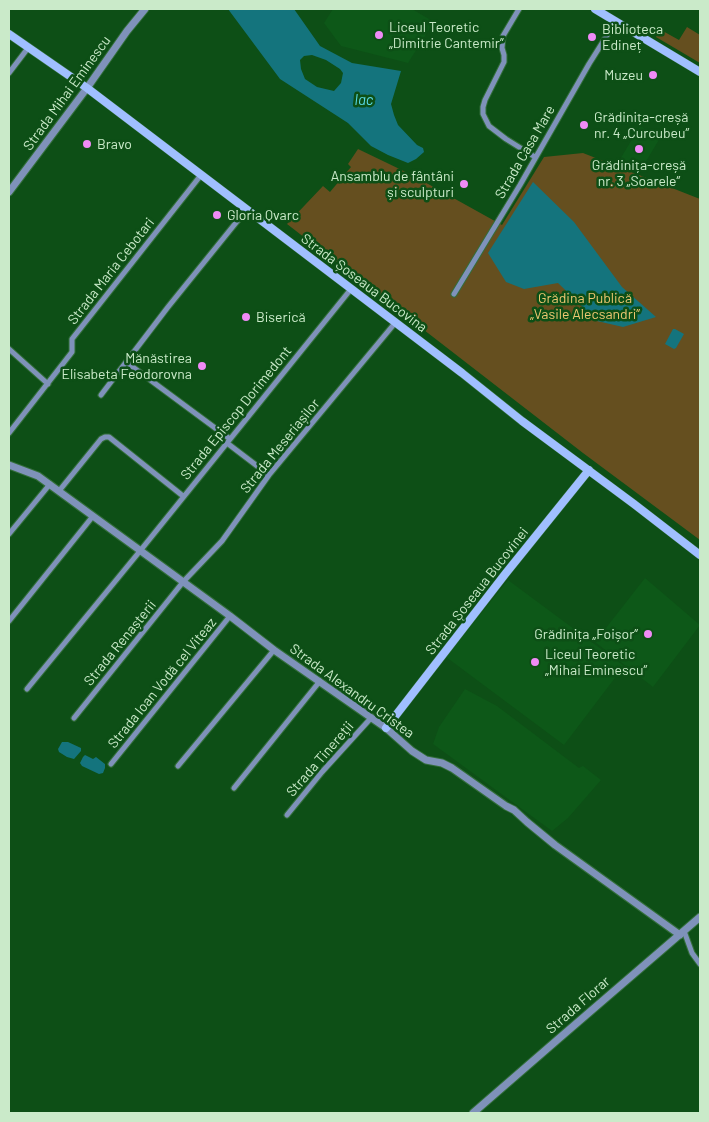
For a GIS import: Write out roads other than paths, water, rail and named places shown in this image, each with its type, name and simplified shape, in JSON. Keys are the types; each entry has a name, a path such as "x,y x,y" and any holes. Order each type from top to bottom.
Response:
{"main road":[{"path":"595,9 700,72"},
{"name":"Strada Șoseaua Bucovina","path":"9,34 87,88 700,555"},
{"name":"Strada Șoseaua Bucovinei","path":"386,728 506,573 589,470"}],"street":[{"name":"Strada Mihai Eminescu","path":"9,192 87,88 126,32 145,9"},
{"path":"519,9 503,36 504,62 485,100 483,114 489,126 535,157"},
{"name":"Strada Casa Mare","path":"454,294 616,21"},
{"path":"9,73 28,48"},
{"name":"Strada Maria Cebotari","path":"9,433 72,352 72,339 201,175"},
{"path":"101,395 168,307 247,209"},
{"name":"Strada Episcop Dorimedont","path":"26,689 351,289"},
{"name":"Strada Meseriașilor","path":"183,582 222,541 268,475 396,323"},
{"path":"9,350 48,384"},
{"path":"126,362 228,441 268,475"},
{"path":"59,491 101,439 109,437 183,496"},
{"name":"Strada Alexandru Cristea","path":"9,465 38,476 50,484 274,650 386,728 412,752 426,760 442,763 452,768 514,810 555,845 682,933"},
{"path":"9,534 50,484"},
{"path":"9,621 93,516"},
{"name":"Strada Renașterii","path":"74,718 183,582"},
{"name":"Strada Ioan Vodă cel Viteaz","path":"111,764 230,616"},
{"path":"178,766 274,650"},
{"path":"234,788 320,681"},
{"name":"Strada Tinereții","path":"287,815 322,772 371,718"},
{"name":"Strada Florar","path":"473,1113 700,917"},
{"path":"682,933 700,964"}],"water":[{"name":"lac","path":"228,9 294,9 320,46 352,63 401,71 391,104 394,115 398,125 417,145 423,148 424,152 408,163 388,155 371,146 348,123 280,79","holes":["312,55 326,60 343,73 341,83 334,91 317,87 305,79 301,69 300,60 304,56"]},
{"path":"533,182 574,222 622,287 656,317 623,327 597,321 558,283 524,289 506,282 488,253"},
{"path":"673,329 684,334 674,349 665,344"},
{"path":"62,742 68,742 81,748 81,751 74,759 67,757 59,752 58,749"},
{"path":"85,755 93,759 96,757 105,764 103,773 99,774 82,766 80,763"}],"place":[{"name":"Liceul Teoretic „Dimitrie Cantemir”","path":"379,35"},
{"name":"Biblioteca Edineț","path":"592,37"},
{"name":"Muzeu","path":"653,75"},
{"name":"Grădinița-creșă nr. 4 „Curcubeu”","path":"584,125"},
{"name":"Bravo","path":"87,144"},
{"name":"Grădinița-creșă nr. 3 „Soarele”","path":"639,149"},
{"name":"Ansamblu de fântâni și sculpturi","path":"464,184"},
{"name":"Gloria Qvarc","path":"217,215"},
{"name":"Biserică","path":"246,317"},
{"name":"Mănăstirea Elisabeta Feodorovna","path":"202,366"},
{"name":"Grădinița „Foișor”","path":"648,634"},
{"name":"Liceul Teoretic „Mihai Eminescu”","path":"535,662"}],"park label":[{"name":"Grădina Publică „Vasile Alecsandri”","path":"585,306"}]}
